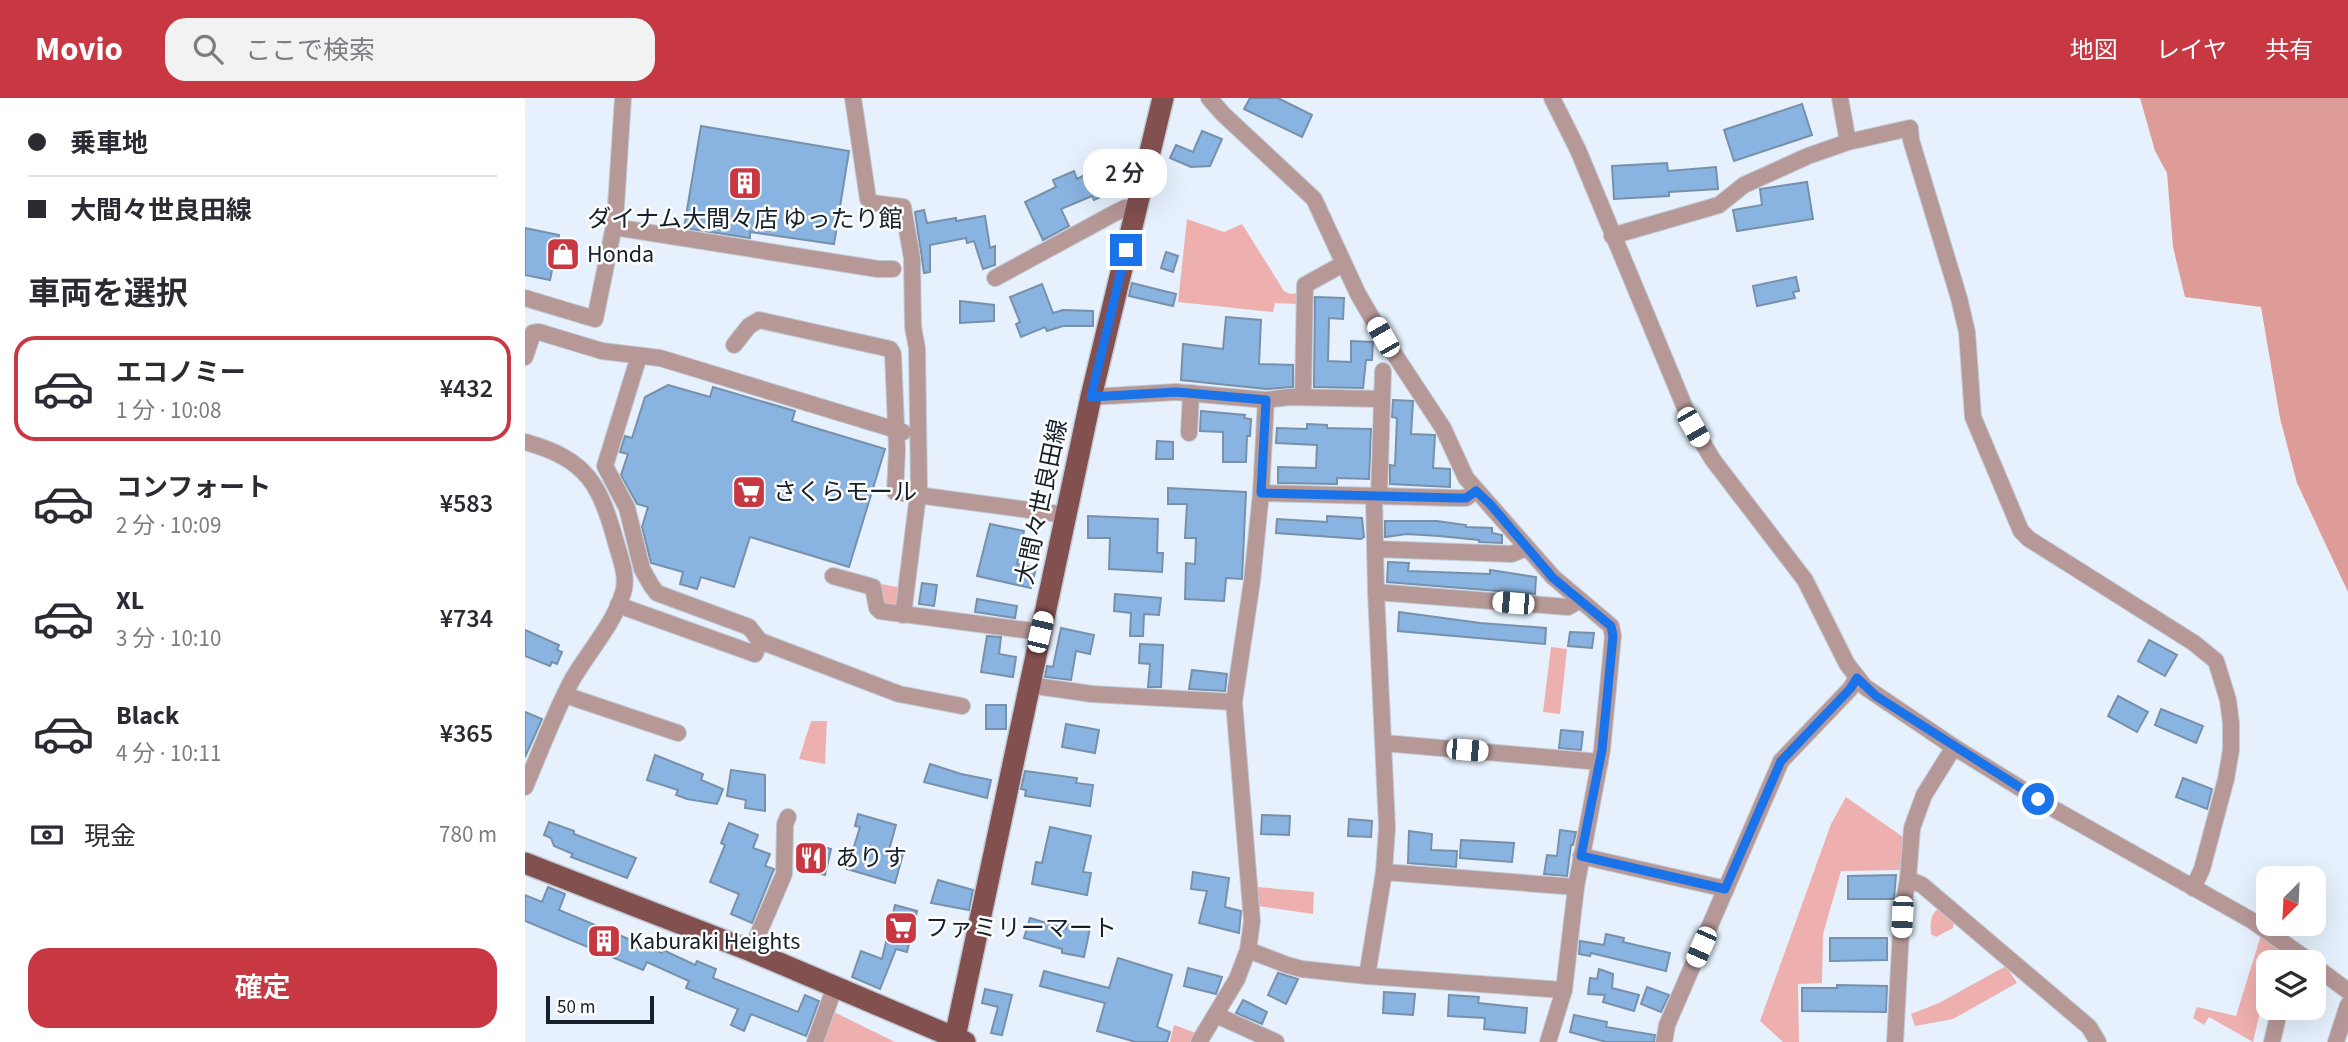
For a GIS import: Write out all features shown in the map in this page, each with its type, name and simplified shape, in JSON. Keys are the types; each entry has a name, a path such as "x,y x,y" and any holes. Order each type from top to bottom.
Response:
{"main road":[{"name":"大間々世良田線","path":"958,1040 1029,685 1048,620 1066,515 1091,397 1163,98"},
{"path":"525,863 751,951 958,1040"}],"street":[{"path":"525,298 595,319 614,227 622,98"},
{"path":"853,98 868,199 872,203 903,207 906,211 912,258 913,327 917,348 920,434 918,495 904,615"},
{"path":"1209,98 1314,200 1343,264 1383,337 1443,428 1462,472 1476,491 1553,578 1608,622 1612,631 1600,762 1576,887 1564,990 1548,1042"},
{"path":"1552,98 1578,150 1693,427 1713,460 1805,580 1857,678 1876,696 2054,809 2251,920 2285,950"},
{"path":"1840,98 1848,142"},
{"path":"1612,236 1719,205 1744,186 1808,156 1848,142 1910,128 1911,140 1967,332 1973,417 2021,531 2029,539 2194,643 2216,661 2228,699 2231,750 2202,869 2193,888"},
{"path":"995,278 1113,214 1127,208 1136,208"},
{"path":"614,227 878,270 893,268"},
{"path":"1303,397 1305,285 1343,264"},
{"path":"734,345 749,326 759,320 890,349 893,354 896,430 895,492 1066,515"},
{"path":"525,357 530,337 539,332 602,351 660,358 896,430 920,434"},
{"path":"639,356 605,466 627,508 646,579 657,593 749,626 757,648"},
{"path":"1367,976 1384,872 1387,827 1375,592 1383,371"},
{"path":"1189,433 1191,393"},
{"path":"1091,397 1191,393 1266,400 1303,397 1382,399"},
{"path":"1199,1042 1237,979 1248,950 1252,909 1234,702 1252,581 1261,493 1266,400"},
{"path":"525,442 571,460 595,485 607,509 625,585 618,605 565,695 525,787"},
{"path":"1261,493 1466,498 1476,491"},
{"path":"1375,549 1512,554 1526,548"},
{"path":"833,576 873,587 877,608 885,612 1048,620"},
{"path":"1375,592 1568,607 1580,600"},
{"path":"618,605 899,694 963,706"},
{"path":"1664,1042 1667,1025 1781,761 1850,689 1857,678"},
{"path":"1029,685 1092,694 1234,702"},
{"path":"565,695 678,733"},
{"path":"1384,743 1600,762"},
{"path":"1895,1042 1902,911 1908,879 1912,828 1924,795 1954,747"},
{"path":"751,951 784,874 787,817"},
{"path":"1581,856 1725,889"},
{"path":"1384,872 1576,887"},
{"path":"1908,879 1922,885 1968,923 2088,1027 2098,1042"},
{"path":"1248,950 1294,967 1367,976 1564,990"},
{"path":"2326,974 2348,991"},
{"path":"815,1042 835,986"},
{"path":"2336,1042 2348,1005"},
{"path":"1216,1015 1276,1042"},
{"path":"2272,1042 2277,1020"}],"shaded area":[{"path":"2140,98 2348,98 2348,592 2297,483 2280,418 2261,307 2185,297 2173,247 2167,173 2155,151"},
{"path":"1187,219 1224,232 1242,224 1284,291 1290,294 1298,293 1298,304 1275,303 1273,312 1178,302"},
{"path":"881,584 903,588 900,608 884,605"},
{"path":"1551,647 1567,649 1560,714 1543,712"},
{"path":"811,721 827,721 825,764 799,759"},
{"path":"1846,797 1903,837 1902,870 1841,871 1823,934 1822,983 1798,984 1799,1042 1783,1042 1760,1021 1831,824"},
{"path":"1257,887 1314,892 1313,914 1258,906"},
{"path":"1938,909 1954,922 1953,928 1936,937 1931,934 1931,924 1933,914"},
{"path":"2262,936 2283,950 2256,950"},
{"path":"2256,951 2256,1020 2258,1020 2253,1042 2209,1017 2204,1025 2193,1018 2197,1007 2236,1016"},
{"path":"2006,966 2017,983 1953,1019 1915,1026 1911,1014 1939,1003"},
{"path":"832,1011 895,1042 821,1042"},
{"path":"1174,1025 1199,1034 1193,1042 1170,1042"}],"building":[{"path":"1250,98 1278,98 1312,115 1302,137 1244,109"},
{"path":"1802,104 1812,135 1734,161 1724,130"},
{"name":"ダイナム大間々店 ゆったり館","path":"701,126 849,151 834,244 750,232 750,238 684,228"},
{"path":"1202,131 1222,139 1210,166 1191,167 1170,158 1176,145 1193,152"},
{"path":"1667,163 1668,171 1716,167 1718,189 1669,192 1669,196 1614,199 1612,166"},
{"path":"1100,167 1112,192 1094,200 1092,196 1061,209 1069,226 1043,240 1025,202 1056,187 1053,180 1074,171 1077,179"},
{"path":"1807,182 1813,219 1737,231 1733,210 1762,205 1760,189"},
{"path":"924,210 927,223 985,216 990,248 995,246 995,265 983,269 974,241 967,243 966,238 930,245 930,272 924,273 915,212"},
{"path":"525,228 559,235 550,280 525,275"},
{"path":"1166,252 1178,256 1173,272 1161,268"},
{"path":"1796,277 1799,291 1793,292 1795,298 1757,306 1753,286"},
{"path":"1132,283 1176,294 1173,306 1129,296"},
{"path":"1042,284 1053,313 1063,310 1093,311 1093,326 1063,326 1047,331 1045,327 1021,337 1016,324 1020,322 1010,297"},
{"path":"1315,297 1344,298 1343,319 1329,318 1328,361 1351,362 1351,341 1373,342 1372,360 1366,360 1363,388 1314,387"},
{"path":"960,301 994,305 994,321 960,323"},
{"path":"1226,317 1261,320 1259,364 1293,365 1293,387 1266,389 1181,380 1183,344 1223,349"},
{"name":"さくらモール","path":"668,385 710,397 713,387 795,411 792,421 885,449 849,567 750,537 734,587 701,577 697,589 680,584 683,572 651,563 642,527 648,507 637,504 621,475 628,454 620,452 625,436 632,438 645,397"},
{"path":"1393,400 1413,401 1411,434 1435,435 1433,468 1450,469 1450,487 1390,484 1390,465 1395,466 1397,418 1392,417"},
{"path":"1201,411 1245,415 1244,418 1251,419 1246,462 1223,462 1223,432 1200,431"},
{"path":"1307,424 1327,425 1327,428 1371,429 1369,479 1337,478 1337,484 1278,483 1278,467 1316,468 1317,445 1276,443 1277,428 1307,429"},
{"path":"1157,441 1173,442 1173,459 1156,459"},
{"path":"1168,488 1246,492 1242,579 1226,578 1224,601 1185,599 1186,563 1195,564 1196,538 1185,538 1187,504 1168,504"},
{"path":"1088,516 1158,519 1157,553 1163,553 1162,572 1109,569 1110,538 1088,538"},
{"path":"1327,516 1362,518 1364,537 1361,539 1276,533 1277,519 1327,522"},
{"path":"1385,521 1437,521 1466,527 1492,528 1492,533 1502,535 1502,543 1407,534 1385,537"},
{"path":"990,524 1024,531 1017,564 1036,568 1031,588 977,576"},
{"path":"1388,562 1409,563 1408,571 1490,574 1490,570 1536,577 1535,594 1387,582"},
{"path":"922,583 937,585 934,606 919,604"},
{"path":"1115,594 1161,598 1159,615 1144,614 1143,636 1130,636 1131,613 1114,611"},
{"path":"977,599 1017,606 1015,618 975,612"},
{"path":"1399,612 1480,623 1546,628 1545,644 1398,631"},
{"path":"1061,628 1094,635 1090,654 1076,651 1071,680 1045,677 1047,666 1053,667"},
{"path":"525,630 559,645 557,650 562,652 557,664 552,662 550,666 525,656"},
{"path":"1570,632 1594,633 1592,648 1568,646"},
{"path":"987,636 1001,637 999,654 1016,657 1013,677 981,672"},
{"path":"2149,640 2177,655 2165,676 2138,661"},
{"path":"1140,644 1163,645 1161,687 1148,687 1150,664 1139,663"},
{"path":"1192,670 1227,674 1225,691 1189,689"},
{"path":"2118,696 2148,712 2137,732 2108,716"},
{"path":"986,705 1006,705 1006,729 986,729"},
{"path":"2161,709 2203,726 2196,743 2155,725"},
{"path":"525,712 542,719 525,757"},
{"path":"1066,724 1099,730 1095,753 1062,747"},
{"path":"1561,730 1583,732 1581,750 1559,748"},
{"path":"655,755 703,774 701,780 723,789 717,804 687,799 676,795 678,790 647,780"},
{"path":"930,764 991,780 987,798 924,782"},
{"path":"731,770 765,775 765,811 745,808 746,800 727,796"},
{"path":"1025,771 1077,778 1076,783 1093,785 1090,806 1025,796 1026,790 1021,789"},
{"path":"2183,778 2212,789 2207,809 2176,797"},
{"path":"858,814 896,825 889,850 903,854 895,883 847,869 860,827 855,826"},
{"path":"1262,815 1290,816 1289,835 1261,834"},
{"path":"1349,819 1372,821 1371,837 1348,836"},
{"path":"549,822 636,858 627,878 571,857 573,854 554,846 551,838 544,835"},
{"path":"729,823 758,835 753,848 770,854 765,866 774,869 752,923 731,914 739,894 710,882 725,845 721,843"},
{"path":"1050,827 1091,836 1083,872 1091,873 1087,895 1032,884 1036,862 1042,863"},
{"path":"1560,830 1576,832 1571,845 1567,876 1544,874 1547,855 1557,856"},
{"path":"1409,831 1432,834 1431,850 1457,851 1456,867 1408,863"},
{"path":"1461,840 1514,843 1512,862 1460,858"},
{"path":"809,843 831,849 825,875 803,869"},
{"path":"1193,872 1229,878 1225,907 1241,911 1239,933 1199,923 1207,891 1191,889"},
{"path":"1896,875 1894,899 1848,899 1848,876"},
{"path":"938,880 973,890 969,910 931,903"},
{"path":"548,887 565,894 559,910 662,953 663,950 695,965 697,961 716,969 713,978 798,1012 805,995 819,1001 806,1036 751,1014 744,1031 731,1025 738,1009 686,988 689,981 647,962 643,970 525,921 525,895 542,902"},
{"path":"895,905 917,911 907,952 896,949 880,989 852,977 861,951 882,959"},
{"path":"1030,918 1066,929 1067,924 1090,928 1084,957 1062,953 1062,949 1024,938"},
{"path":"1606,934 1624,938 1623,942 1670,953 1666,971 1591,953 1590,956 1579,954 1580,941 1604,945"},
{"path":"1830,938 1887,938 1887,960 1830,961"},
{"path":"1118,958 1172,975 1157,1027 1170,1032 1167,1042 1136,1042 1097,1031 1105,1003 1040,986 1044,971 1109,988"},
{"path":"1188,968 1222,977 1216,994 1184,986"},
{"path":"1599,969 1613,974 1612,988 1639,995 1634,1011 1603,1002 1605,995 1588,994 1590,978 1597,979"},
{"path":"1278,973 1298,979 1286,1004 1268,995"},
{"path":"1837,985 1887,986 1886,1012 1802,1011 1802,988 1837,988"},
{"path":"1647,987 1669,995 1661,1012 1641,1004"},
{"path":"985,989 1012,995 1002,1035 991,1033 998,1007 982,1003"},
{"path":"1384,992 1415,994 1413,1015 1383,1013"},
{"path":"1449,995 1479,997 1478,1003 1527,1008 1525,1033 1484,1029 1485,1018 1448,1016"},
{"path":"1243,1000 1267,1012 1262,1024 1236,1013"},
{"path":"1574,1015 1607,1022 1606,1027 1655,1035 1654,1042 1606,1042 1570,1032"}],"place":[{"name":"ダイナム大間々店 ゆったり館","path":"745,183"},
{"name":"Honda","path":"563,254"},
{"name":"さくらモール","path":"749,492"},
{"name":"ありす","path":"811,858"},
{"name":"ファミリーマート","path":"901,928"},
{"name":"Kaburaki Heights","path":"604,941"}],"route":[{"path":"1126,250 1091,397 1176,392 1266,400 1261,493 1466,498 1476,491 1553,578 1608,622 1613,636 1602,750 1581,856 1725,889 1781,761 1850,689 1857,678 1876,696 2038,799"}]}
